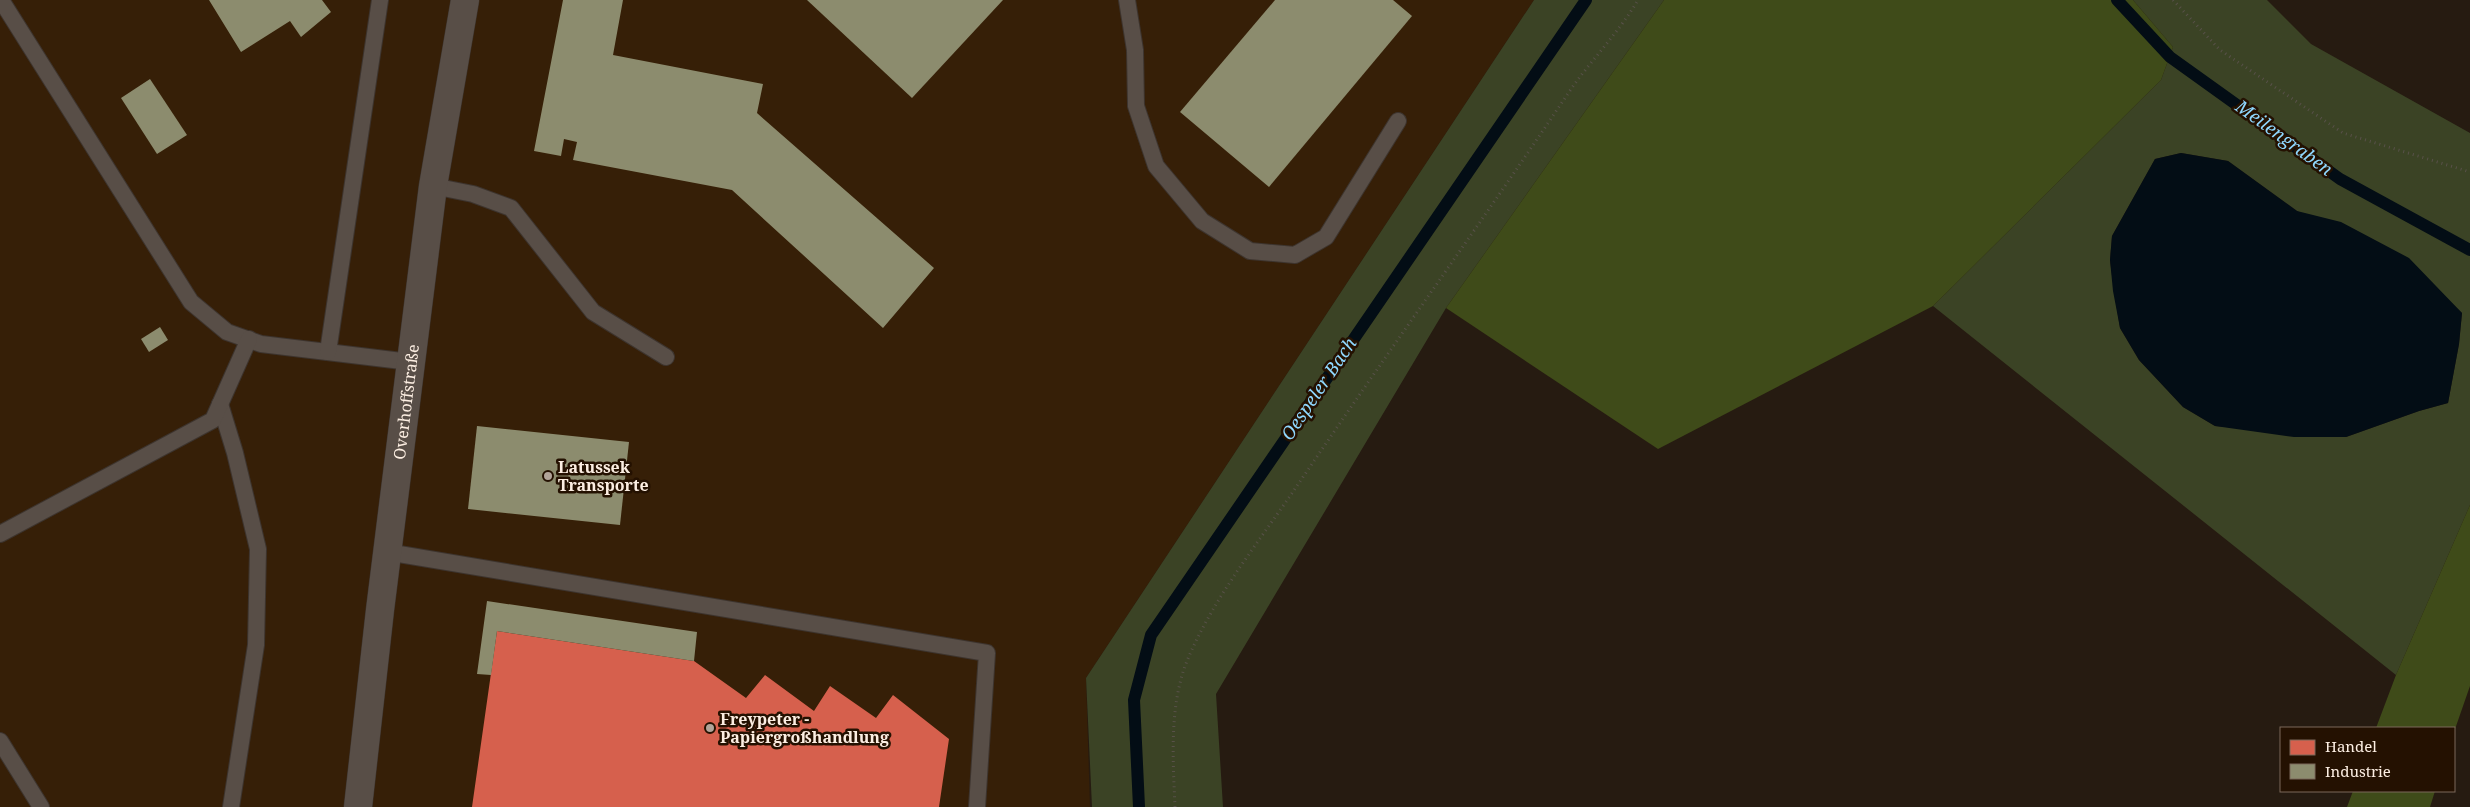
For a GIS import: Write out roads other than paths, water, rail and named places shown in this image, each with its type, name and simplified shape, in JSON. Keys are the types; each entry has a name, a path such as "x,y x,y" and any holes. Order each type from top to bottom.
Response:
{"street":[{"name":"Overhoffstraße","path":"358,807 387,552 433,186 465,0"}],"lane":[{"path":"2,0 191,302 227,332 261,344 410,362"},
{"path":"328,352 380,0"},
{"path":"1127,0 1135,50 1136,106 1156,166 1202,221 1250,251 1295,254 1326,237 1398,121"},
{"path":"433,186 473,194 511,208 593,312 666,357"},
{"path":"0,534 213,420 249,339"},
{"path":"220,404 235,453 258,549 256,645 232,807"},
{"path":"387,552 987,653 978,807"},
{"path":"0,741 41,807"}],"waterway":[{"name":"Oespeler Bach","path":"1139,807 1134,700 1151,635 1586,0"},
{"name":"Meilengraben","path":"2117,0 2170,57 2340,179 2470,250"}],"place":[{"name":"Latussek Transporte","path":"548,476"},
{"name":"Freypeter - Papiergroßhandlung","path":"710,728"}]}
